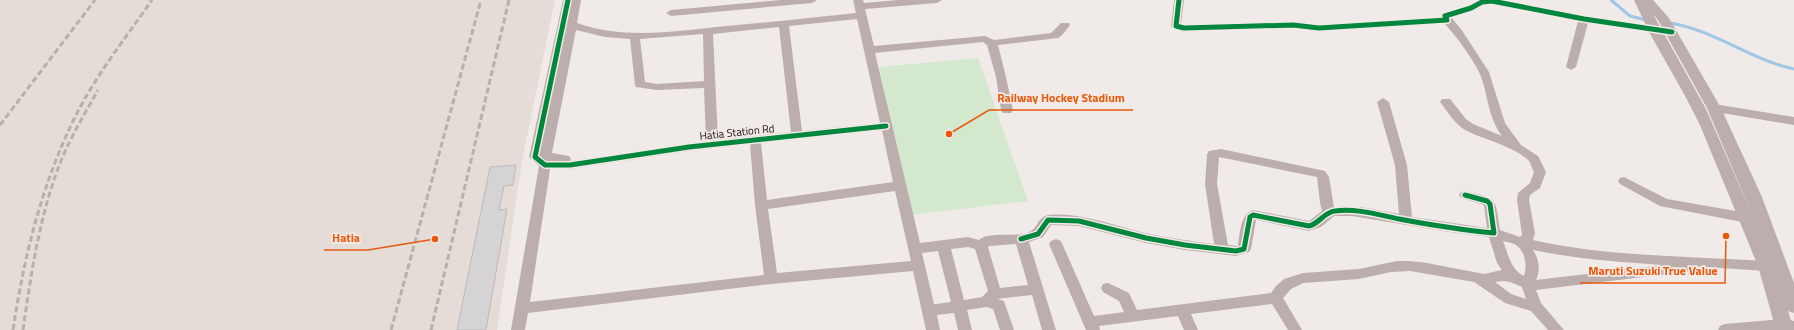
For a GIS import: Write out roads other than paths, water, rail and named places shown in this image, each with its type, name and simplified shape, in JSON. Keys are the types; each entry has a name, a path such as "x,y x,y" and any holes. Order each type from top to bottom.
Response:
{"main road":[{"path":"1640,0 1660,25 1698,106 1747,218 1788,327"},
{"path":"1646,0 1660,25 1714,108 1754,197 1794,306"}],"street":[{"path":"572,0 585,0"},
{"path":"572,0 572,26 546,155 561,160 592,160"},
{"path":"572,0 535,157 545,165 570,165 585,163 592,160"},
{"path":"671,13 728,4 812,0"},
{"path":"572,26 584,30 635,37 783,23 859,7 937,0"},
{"path":"1179,0 1176,26 1184,28 1293,25 1319,28 1447,20"},
{"path":"1518,150 1499,124 1484,72 1458,31 1445,16 1471,8 1482,2 1492,1 1507,2 1584,19 1660,25"},
{"path":"728,4 729,28"},
{"path":"859,7 932,330"},
{"path":"1571,67 1584,19"},
{"path":"783,23 786,37 797,136"},
{"path":"869,50 985,39 992,43 1054,36 1059,33 1065,25"},
{"path":"708,31 712,145"},
{"path":"635,37 640,85 658,87 711,84"},
{"path":"992,43 1001,76 1007,110"},
{"path":"1383,102 1400,165 1406,220"},
{"path":"1446,102 1462,122 1469,127 1534,159 1540,172 1538,184 1532,190 1524,193 1529,233 1528,238 1521,242"},
{"path":"1714,108 1794,121"},
{"name":"Hatia Station Rd","path":"592,160 886,126"},
{"path":"755,140 761,204 771,279"},
{"path":"1222,250 1211,184 1213,154 1221,153 1321,174 1323,177 1326,203 1330,212"},
{"path":"518,330 545,165"},
{"path":"1624,181 1664,203 1747,218"},
{"path":"761,204 899,186"},
{"path":"1465,195 1487,201 1490,204 1494,233 1504,263 1511,273 1488,278 1486,281"},
{"path":"981,246 986,241 1021,239 1035,236 1039,233 1045,222 1048,220 1072,220 1146,238 1236,251 1244,249 1250,217 1253,215 1309,226 1316,224 1330,212 1365,212 1406,220 1494,233 1521,242 1556,250 1603,256 1766,266"},
{"path":"1021,239 1050,330"},
{"path":"914,249 968,242 981,246"},
{"path":"1521,242 1532,256 1533,268 1527,285"},
{"path":"1056,244 1092,326 1133,317 1276,298"},
{"path":"943,245 965,330"},
{"path":"981,246 991,297 999,305 1007,330"},
{"path":"521,308 771,279 918,265"},
{"path":"1276,298 1277,294 1285,286 1295,280 1359,274 1393,267 1409,266 1477,277 1486,281 1502,295 1512,301 1535,306"},
{"path":"1527,285 1690,267"},
{"path":"1506,274 1516,277 1527,285 1535,306 1557,330"},
{"path":"1108,288 1124,297 1133,317"},
{"path":"928,307 935,310 959,306 1000,293 1036,289"},
{"path":"1276,298 1295,330"},
{"path":"1183,311 1192,330"},
{"path":"1725,330 1788,327"}],"waterway":[{"path":"1611,0 1630,16 1646,20"},
{"path":"1670,23 1702,32 1763,59 1794,69"}],"railway":[{"path":"0,125 95,0"},
{"path":"13,330 30,241 38,212 58,155 84,100 108,62 152,0"},
{"path":"391,330 481,0"},
{"path":"431,330 509,0"},
{"path":"23,330 36,247 52,186 67,147 98,90"}],"place":[{"name":"Railway Hockey Stadium","path":"949,134"},
{"name":"Maruti Suzuki True Value","path":"1726,236"},
{"name":"Hatia","path":"435,239"}]}
